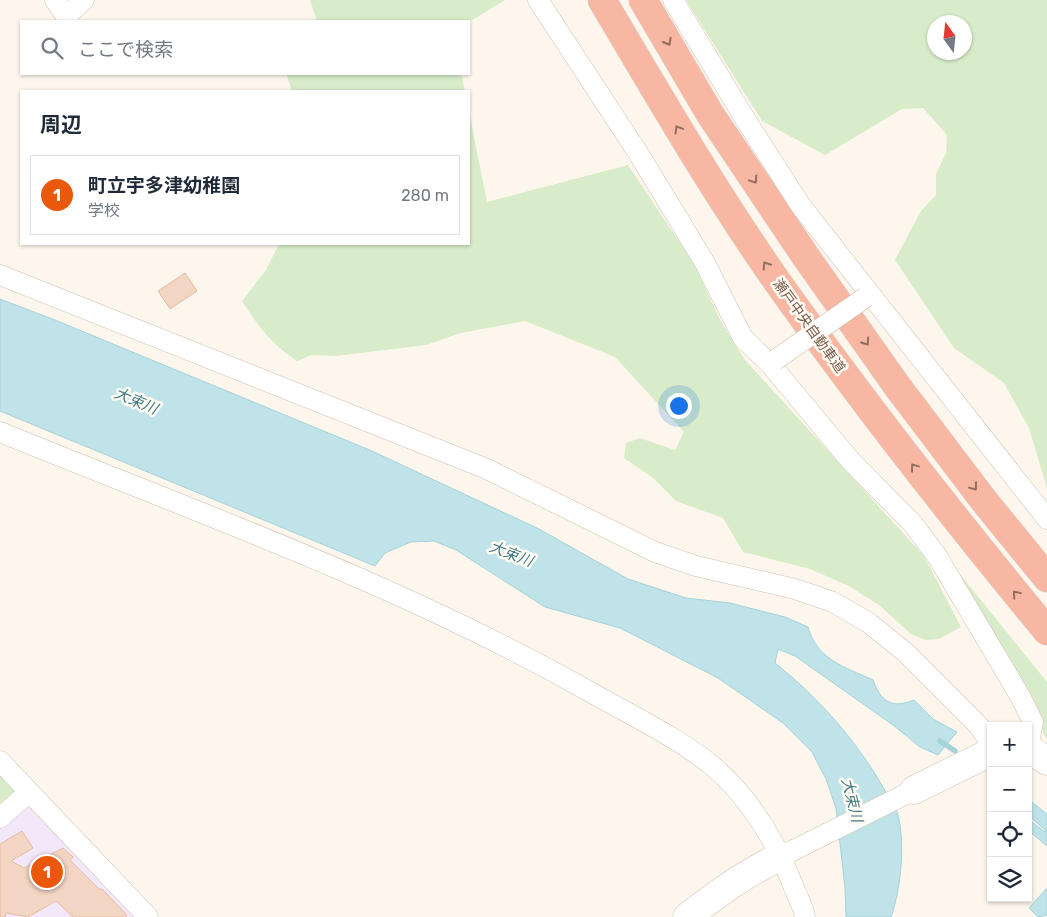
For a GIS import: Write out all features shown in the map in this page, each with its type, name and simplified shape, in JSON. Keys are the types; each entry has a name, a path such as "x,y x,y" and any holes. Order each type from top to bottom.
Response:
{"highway":[{"name":"瀬戸中央自動車道","path":"602,0 681,134 773,276 957,523 1047,631"},
{"path":"643,0 710,114 812,265 897,386 985,502 1047,578"}],"street":[{"path":"55,0 66,16 84,0"},
{"path":"538,0 640,156 705,263 743,338 773,363 850,460 913,524 938,556 1020,696 1033,722 1032,727"},
{"path":"673,0 747,122 801,206 869,296 1047,520"},
{"path":"0,275 487,469 656,552 696,566 795,588 833,602 869,623 905,652 979,726 987,738"},
{"path":"773,363 869,296"},
{"path":"0,432 333,567 432,610 538,663 675,741 714,767 742,795 764,824 786,854 805,917"},
{"path":"1032,751 1047,761"},
{"path":"687,917 732,884 761,866 987,754"},
{"path":"0,761 148,917"},
{"path":"0,818 29,792"}],"shaded area":[{"path":"28,804 137,917 0,917 0,828"}],"green space":[{"path":"310,0 505,0 470,21 317,20"},
{"path":"686,0 1047,0 1047,488 1029,428 1004,383 954,348 895,260 921,211 936,195 936,174 946,153 947,135 923,108 902,109 825,155 762,121"},
{"path":"286,75 461,75 465,90 292,90"},
{"path":"470,117 487,202 628,165 694,264 721,322 745,360 924,556 961,627 939,639 926,640 911,634 879,605 849,586 810,569 743,552 723,518 676,501 652,477 624,458 626,443 640,438 675,450 684,432 615,357 525,321 461,333 426,345 336,356 312,355 297,361 272,341 242,301 266,270 278,245 470,245"},
{"path":"942,552 1047,682 1047,739 1032,698"},
{"path":"0,772 19,791 0,809"}],"water":[{"name":"大束川","path":"0,299 372,451 539,529 628,579 686,598 730,603 785,617 808,627 812,638 825,655 833,661 873,680 880,694 888,702 899,704 914,700 933,719 957,732 938,755 920,747 893,725 795,656 778,649 775,663 806,690 836,721 862,754 896,809 900,823 902,850 900,879 891,917 846,917 845,888 836,808 826,779 812,752 783,723 718,678 620,628 545,607 456,550 434,541 411,542 385,553 375,566 0,411"},
{"path":"1032,802 1047,814 1047,846 1032,833 1032,822 1046,831 1032,819"},
{"path":"1047,888 1047,915 1038,917 1029,908"}],"building":[{"path":"185,273 197,291 170,309 158,291"},
{"path":"22,831 33,848 11,861 24,868 63,848 73,857 70,860 127,915 125,917 73,917 56,901 28,917 6,913 5,917 0,917 0,844"}],"waterway":[{"path":"940,741 955,751"}],"place":[{"name":"町立宇多津幼稚園","path":"47,872"}]}
